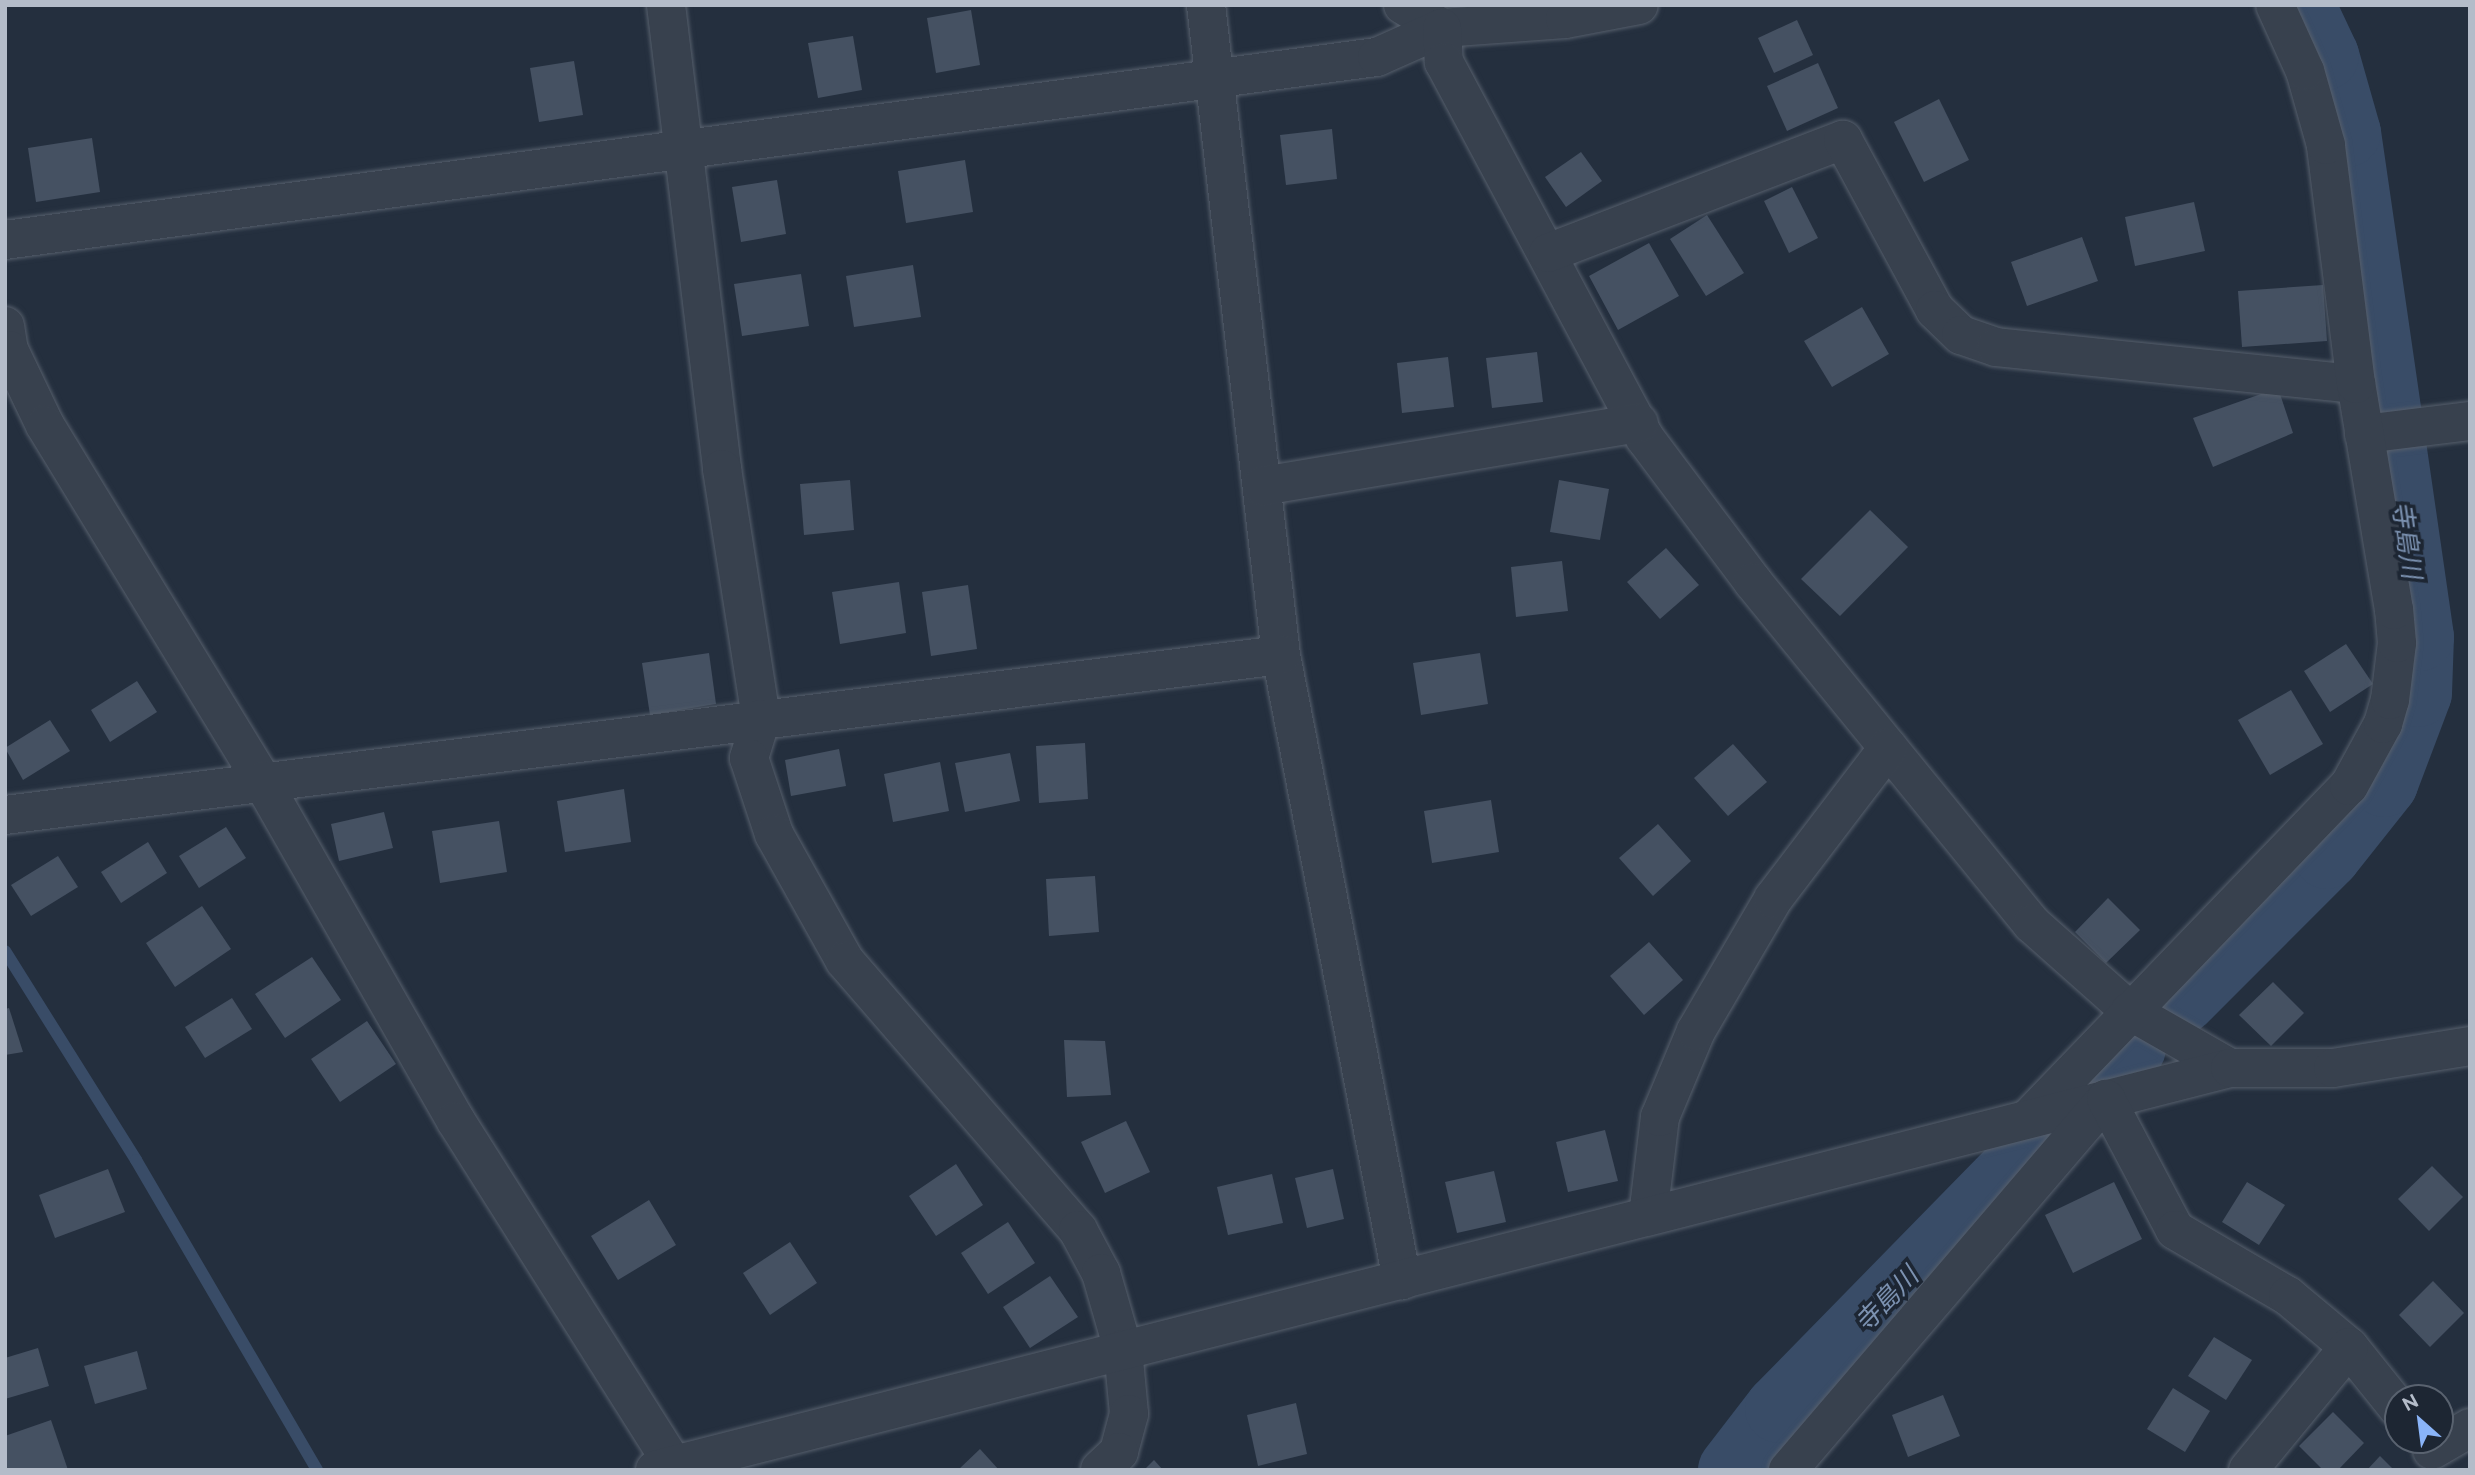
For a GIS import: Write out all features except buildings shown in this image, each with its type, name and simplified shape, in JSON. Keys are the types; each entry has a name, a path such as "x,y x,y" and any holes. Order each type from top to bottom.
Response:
{"street":[{"path":"667,5 682,152 722,469 761,719 749,758 774,834 845,961 1078,1230 1101,1273 1123,1349 1129,1414 1119,1452 1100,1470"},
{"path":"1206,5 1281,655 1402,1280"},
{"path":"1403,5 1443,28"},
{"path":"2029,1118 2349,786 2383,724 2397,643 2380,432 2356,384 2324,137 2305,71 2275,5"},
{"path":"5,240 682,152 1377,57 1443,28 1499,26 1620,7"},
{"path":"1443,28 1444,62 1639,422 1645,438 1753,582 2032,924 2130,1011 2230,1068"},
{"path":"1548,253 1843,140 1935,310 1961,335 1996,346 2356,384"},
{"path":"5,326 9,350 25,390 262,780 456,1121 664,1467 2230,1068 2333,1068 2470,1046"},
{"path":"2380,432 2470,421"},
{"path":"1262,486 1639,422"},
{"path":"5,815 262,780 1281,655"},
{"path":"1648,1216 1660,1117 1696,1031 1773,899 1888,748"},
{"path":"2106,1099 2175,1230 2288,1296 2349,1347 2384,1391"},
{"path":"1788,1470 1822,1424 2106,1099"},
{"path":"2248,1470 2349,1347"},
{"path":"2454,1439 2470,1428"}],"waterway":[{"name":"寺島川","path":"2182,1000 2327,855 2384,783 2418,693 2420,637 2347,133 2325,56 2301,5"},
{"path":"5,951 136,1160 317,1470"},
{"name":"寺島川","path":"2097,1085 2132,1048"},
{"name":"寺島川","path":"1732,1470 1779,1409 2047,1135"}]}
